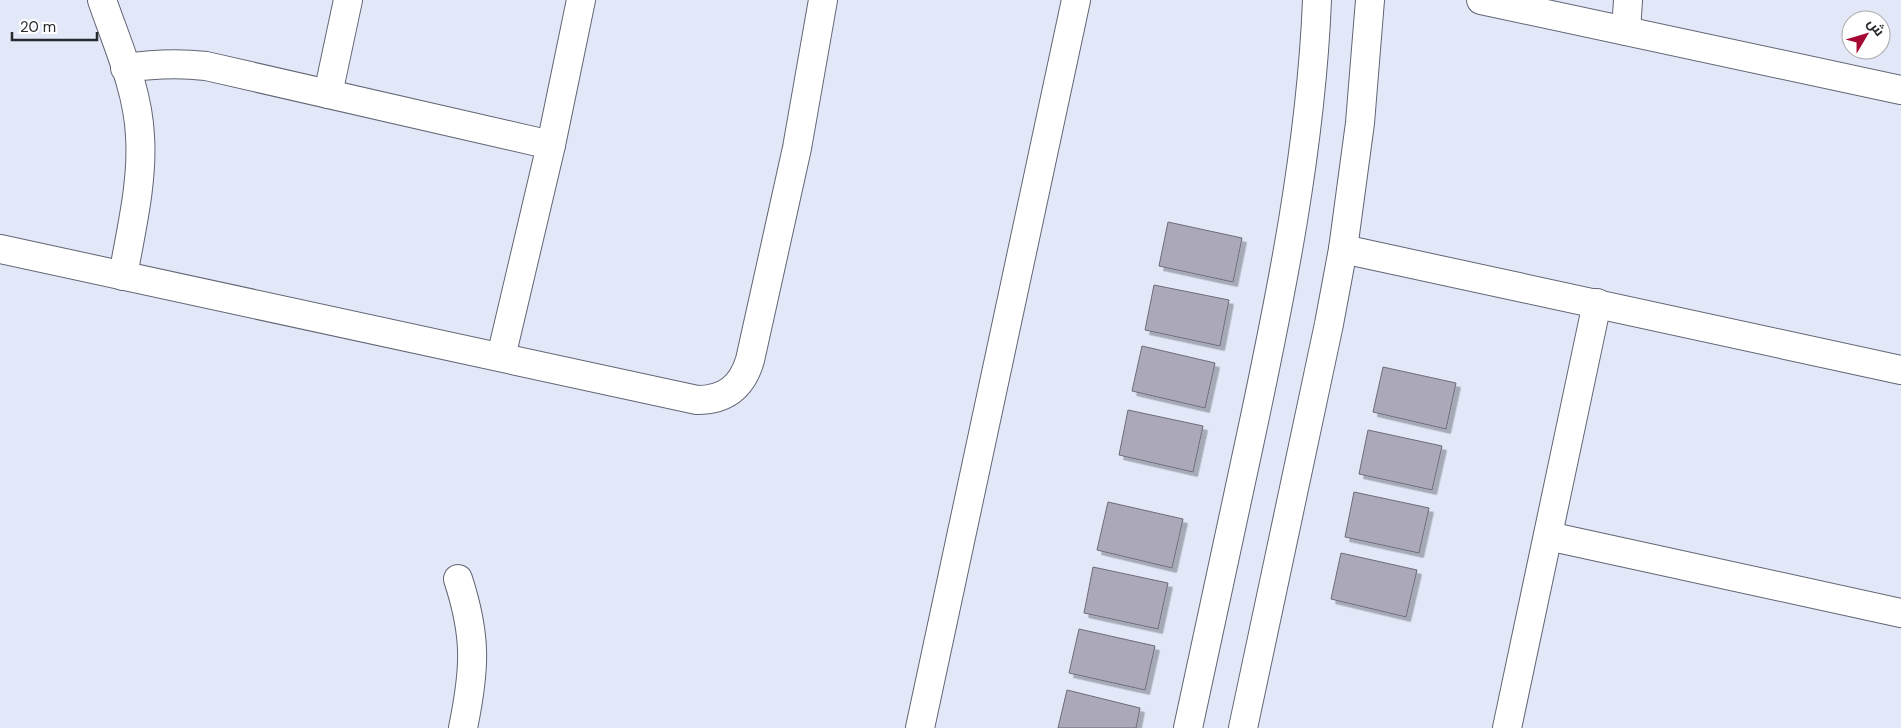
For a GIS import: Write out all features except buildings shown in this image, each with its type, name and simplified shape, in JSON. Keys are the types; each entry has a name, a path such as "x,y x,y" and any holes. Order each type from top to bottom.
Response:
{"street":[{"path":"102,0 138,112 141,157 123,276"},
{"path":"328,94 348,0"},
{"path":"501,357 551,145 580,0"},
{"path":"0,249 697,400 717,398 727,393 742,379 750,360 797,148 823,0"},
{"path":"920,728 1076,0"},
{"path":"1188,728 1281,290 1295,209 1317,0"},
{"path":"1243,728 1325,343 1343,249 1360,123 1370,0"},
{"path":"1480,0 1901,90"},
{"path":"1626,31 1628,0"},
{"path":"125,68 179,63 206,66 551,145"},
{"path":"1343,249 1901,370"},
{"path":"1508,728 1597,303"},
{"path":"1548,536 1901,613"},
{"path":"458,579 469,615 474,667 464,728"}]}
